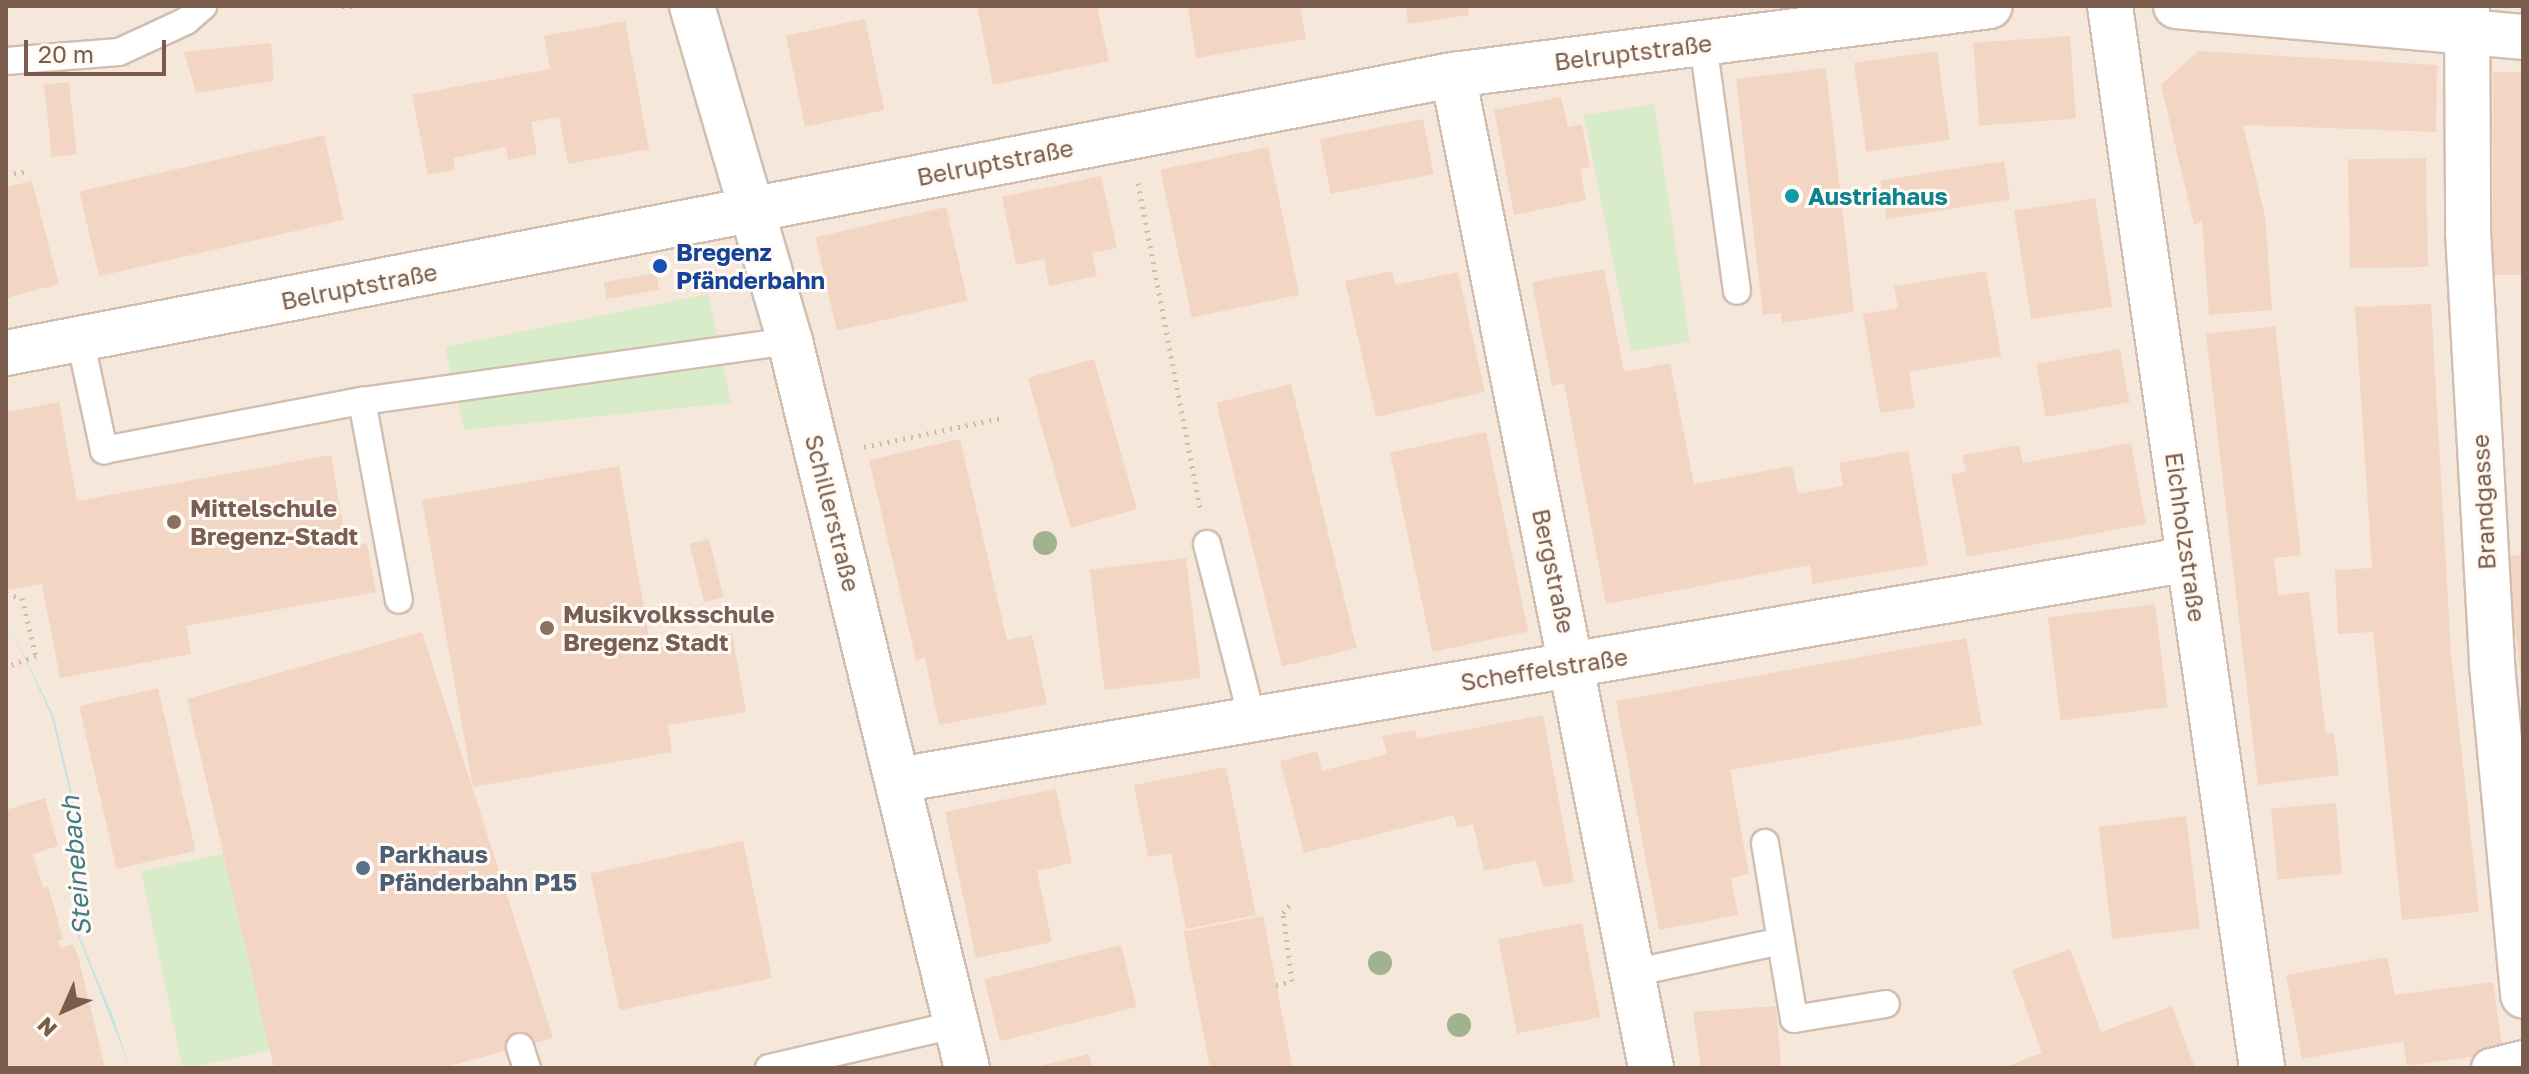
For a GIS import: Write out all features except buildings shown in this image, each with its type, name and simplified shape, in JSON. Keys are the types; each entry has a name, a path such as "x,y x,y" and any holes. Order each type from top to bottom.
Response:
{"street":[{"name":"Schillerstraße","path":"692,6 755,209 790,341 967,1068"},
{"name":"Belruptstraße","path":"6,353 1453,75 1990,6"},
{"name":"Eichholzstraße","path":"2110,6 2262,1068"},
{"path":"2176,6 2467,20 2523,37"},
{"name":"Brandgasse","path":"2467,20 2468,232 2492,665 2523,996"},
{"name":"Bergstraße","path":"1453,75 1574,664 1651,1068"},
{"name":"Scheffelstraße","path":"898,780 2189,559"},
{"path":"2491,1068 2523,1060"}],"lane":[{"path":"6,61 119,52 186,21 203,6"},
{"path":"1703,43 1737,291"},
{"path":"80,339 104,450 362,401 790,341"},
{"path":"362,401 399,600"},
{"path":"1207,544 1252,718"},
{"path":"1765,843 1794,1019 1886,1004"},
{"path":"1632,973 1781,941"},
{"path":"769,1068 958,1024"}],"path":[{"path":"342,6 353,6"},
{"path":"1135,168 1202,517"},
{"path":"6,175 26,171"},
{"path":"851,450 1000,418"},
{"path":"6,594 22,598 36,656 6,667"},
{"path":"1276,985 1292,981 1283,913 1293,901"}],"shaded area":[{"path":"6,6 2523,6 2523,1068 6,1068"}],"green space":[{"path":"1654,104 1690,342 1631,351 1584,115"},
{"path":"708,294 731,403 464,430 445,347"},
{"path":"406,815 448,1013 183,1068 141,871"}],"water":[{"name":"Steinebach","path":"6,618 54,717 76,811 78,932 130,1068 77,933 74,811 52,717"}],"place":[{"name":"Austriahaus","path":"1792,196"},
{"name":"Bregenz Pfänderbahn","path":"660,266"},
{"name":"Mittelschule Bregenz-Stadt","path":"174,522"},
{"name":"Musikvolksschule Bregenz Stadt","path":"547,628"},
{"name":"Parkhaus Pfänderbahn P15","path":"363,868"}]}
